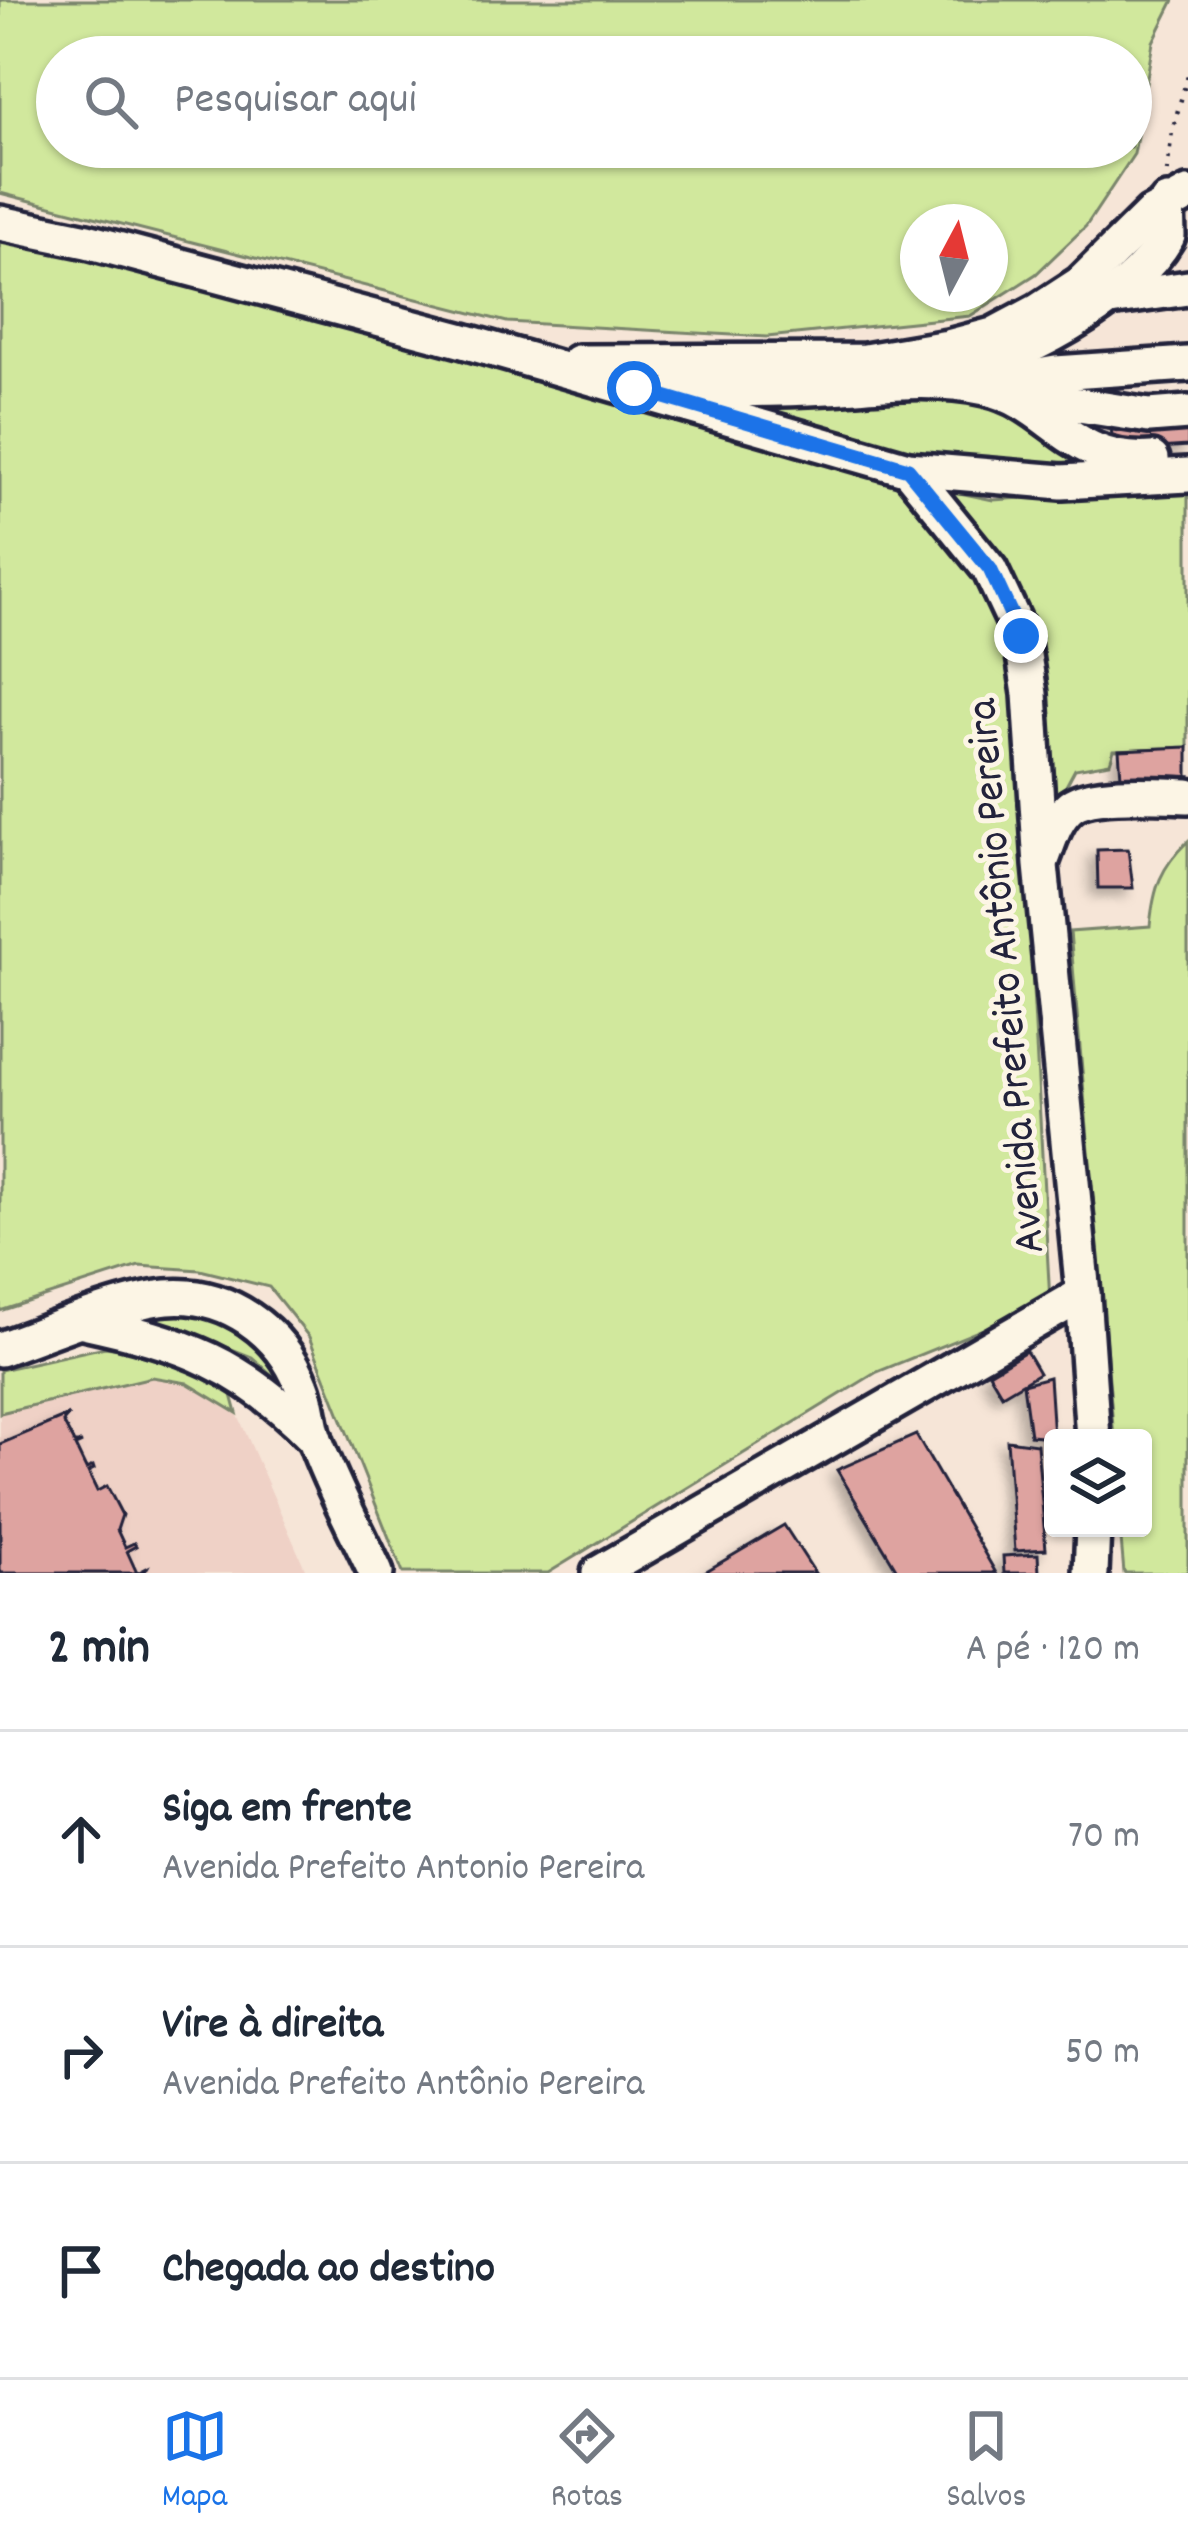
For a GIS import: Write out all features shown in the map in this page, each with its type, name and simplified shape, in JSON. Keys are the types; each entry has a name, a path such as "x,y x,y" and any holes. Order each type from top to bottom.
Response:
{"street":[{"path":"535,362 866,361 948,347 993,334 1038,311 1081,283 1130,234 1178,198"},
{"path":"1178,198 1178,247"},
{"path":"0,224 87,241 634,388 908,469 1062,482 1188,475"},
{"path":"1130,234 1178,247"},
{"path":"634,388 755,391 971,370 1006,356 1108,299 1153,260 1178,247"},
{"path":"1108,299 1188,288"},
{"path":"991,390 1057,373 1188,364"},
{"path":"912,379 1149,416 1188,413"},
{"path":"991,390 1106,457 1188,456"},
{"name":"Avenida Prefeito Antônio Pereira","path":"908,469 990,569 1021,636 1030,694 1092,1429"},
{"path":"1041,865 1054,828 1068,808 1086,798 1188,796"},
{"path":"599,1573 1083,1294"},
{"path":"0,1348 161,1297 196,1296 233,1308 268,1333 290,1360 315,1439 376,1573"},
{"path":"81,1321 195,1350 231,1368 278,1403 315,1439"},
{"path":"1091,1573 1093,1537"}],"path":[{"path":"1178,198 1168,155 1188,75"}],"shaded area":[{"path":"152,1377 187,1383 237,1413 307,1573 0,1573 0,1413"}],"green space":[{"path":"0,0 1174,0 1152,48 1152,36 36,36 36,168 1125,168 1086,226 1036,274 1008,292 1008,204 900,204 900,312 976,312 970,316 767,337 507,322 0,193"},
{"path":"0,237 642,393 899,481 987,587 1015,658 1050,1302 877,1372 548,1573 403,1573 309,1337 269,1287 200,1270 139,1266 0,1311"},
{"path":"913,391 1001,403 1101,470 909,461 757,405"},
{"path":"1188,487 1188,747 1114,750 1110,763 1075,769 1045,825 1044,712 936,488 993,500"},
{"path":"1188,841 1188,1573 1124,1573 1121,1537 1152,1537 1152,1429 1113,1429 1070,932 1150,926 1160,879"},
{"path":"175,1304 249,1324 288,1389 252,1357 143,1314"},
{"path":"105,1347 163,1354 228,1380 237,1413 187,1383 152,1377 0,1413 0,1370"}],"building":[{"path":"1188,420 1188,446 1113,451 1111,425"},
{"path":"1188,747 1188,787 1122,790 1119,750"},
{"path":"1128,849 1133,888 1098,888 1097,850"},
{"path":"1026,1351 1039,1373 1002,1395 989,1373"},
{"path":"1049,1377 1052,1429 1044,1429 1044,1436 1030,1435 1023,1384"},
{"path":"69,1415 63,1422 74,1443 82,1443 75,1446 86,1469 93,1466 88,1472 97,1491 107,1486 122,1515 117,1530 125,1547 136,1546 127,1551 137,1573 1,1573 0,1444"},
{"path":"916,1435 996,1573 899,1573 837,1470"},
{"path":"1007,1440 1037,1444 1046,1549 1015,1551"},
{"path":"784,1525 815,1573 703,1573"},
{"path":"1038,1554 1039,1573 1004,1573 1003,1556"}],"route":[{"path":"634,388 908,469 990,569 1021,636"}]}
